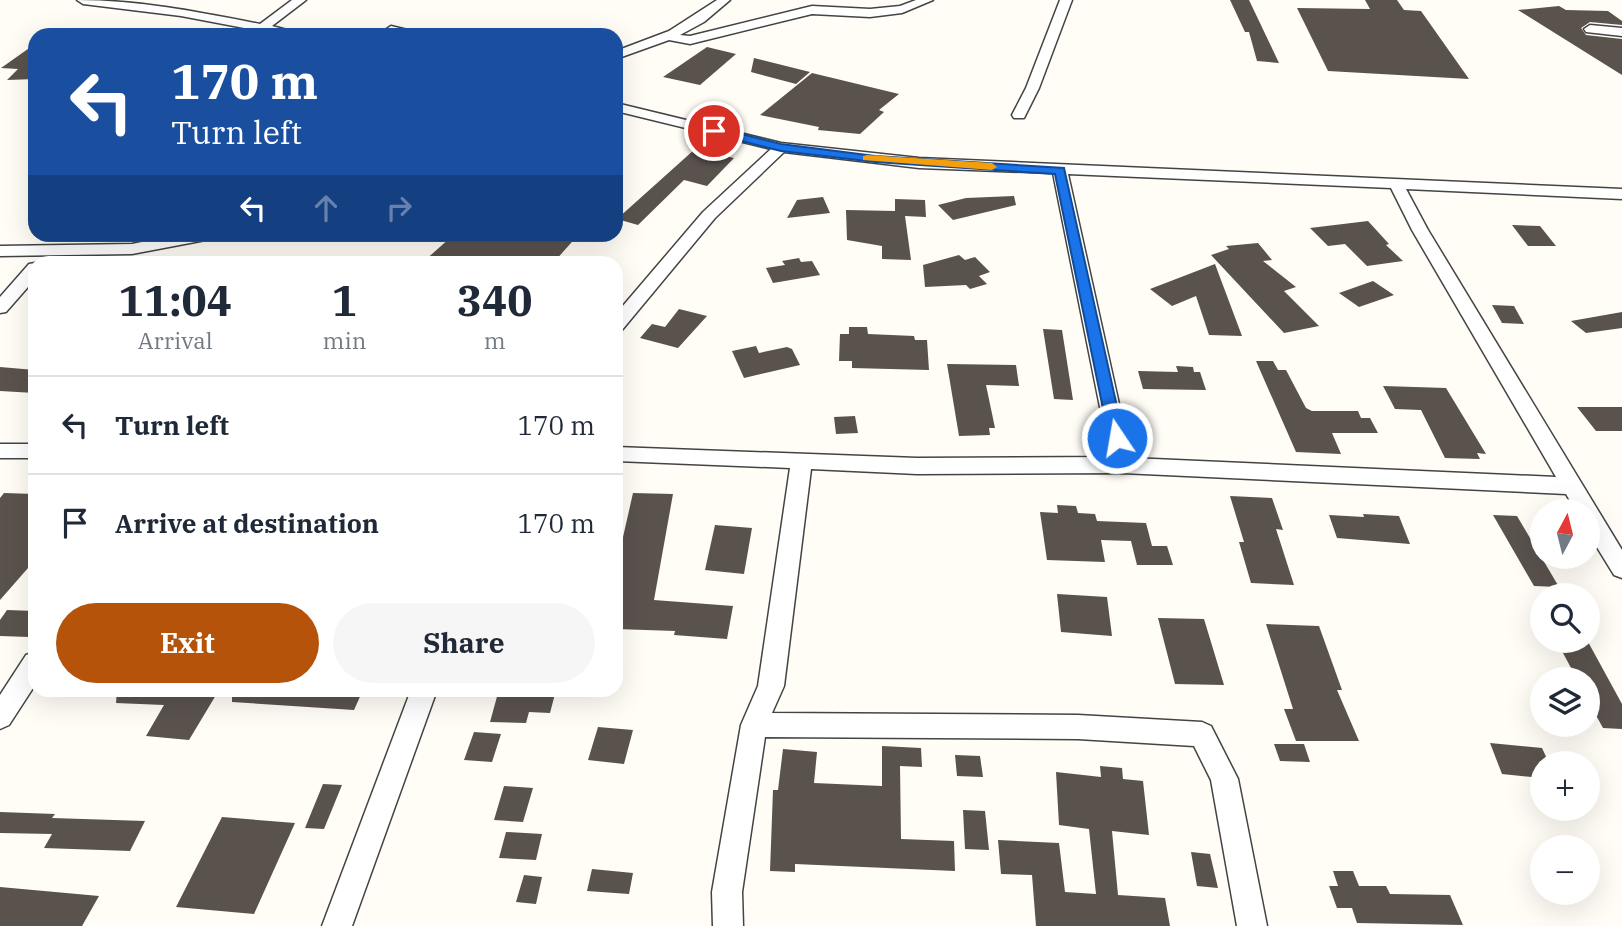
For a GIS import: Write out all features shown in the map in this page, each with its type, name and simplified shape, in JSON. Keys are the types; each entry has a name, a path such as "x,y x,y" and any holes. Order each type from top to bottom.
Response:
{"street":[{"path":"83,0 181,12 272,28"},
{"path":"264,26 300,0"},
{"path":"623,53 671,37 705,17 724,0"},
{"path":"671,37 691,40 812,10 870,13 902,9 927,0"},
{"path":"1019,115 1028,100 1053,25 1066,0"},
{"path":"231,28 241,22"},
{"path":"1590,29 1622,32"},
{"path":"623,109 781,147 908,162 1060,171 1622,194"},
{"path":"623,318 709,215 781,147"},
{"path":"1060,171 1122,465"},
{"path":"1396,184 1420,230 1580,499"},
{"path":"0,251 46,256 166,242"},
{"path":"0,308 28,276"},
{"path":"0,451 28,452"},
{"path":"623,454 918,466 1122,465 1572,486"},
{"path":"728,926 727,892 754,725 771,686 801,462"},
{"path":"1600,533 1622,569"},
{"path":"0,717 28,674"},
{"path":"337,926 421,697"},
{"path":"754,725 1078,727 1202,734 1224,779 1252,926"}],"building":[{"path":"1230,0 1249,0 1279,63 1257,61 1249,32 1245,32"},
{"path":"1365,0 1397,0 1404,10 1421,11 1469,79 1328,71 1297,8 1370,9"},
{"path":"1559,6 1566,10 1608,11 1622,21 1622,25 1590,22 1581,28 1586,35 1622,39 1622,75 1518,10"},
{"path":"707,47 736,54 700,85 663,77"},
{"path":"28,49 28,79 7,80 18,69 1,68"},
{"path":"754,58 810,72 796,84 751,72"},
{"path":"812,73 899,94 879,110 884,112 860,134 818,130 819,127 760,115"},
{"path":"695,149 734,158 707,186 684,180 638,225 623,221 623,214"},
{"path":"1014,196 1016,205 953,220 938,205 966,198"},
{"path":"823,197 830,213 787,218 797,200"},
{"path":"895,199 925,200 926,217 905,216 911,260 882,259 882,246 847,240 846,210 895,211"},
{"path":"1368,221 1389,244 1386,245 1403,261 1367,266 1345,244 1328,246 1310,228"},
{"path":"1512,225 1540,226 1556,246 1528,246"},
{"path":"446,242 572,242 559,256 430,256"},
{"path":"1258,243 1272,260 1263,261 1296,287 1284,291 1319,326 1284,333 1211,255 1229,249 1226,246"},
{"path":"959,255 965,260 975,257 990,272 979,276 987,284 970,289 966,285 925,287 923,265"},
{"path":"799,258 801,262 812,261 820,275 773,283 766,268 785,265 782,261"},
{"path":"1215,264 1242,336 1209,335 1196,296 1172,306 1150,289"},
{"path":"1373,281 1394,295 1359,307 1339,293"},
{"path":"1492,305 1514,306 1524,324 1502,323"},
{"path":"679,309 707,316 678,348 640,338 652,324 665,327"},
{"path":"1622,312 1622,328 1586,333 1571,321"},
{"path":"849,327 867,327 868,334 914,336 915,340 927,340 929,370 852,368 852,361 839,361 840,334 849,334"},
{"path":"1043,329 1062,330 1073,400 1054,399"},
{"path":"756,346 759,353 787,347 792,349 800,365 744,378 732,351"},
{"path":"1256,361 1273,361 1278,370 1286,370 1306,408 1312,411 1358,411 1361,418 1370,418 1378,433 1332,433 1341,454 1296,452"},
{"path":"947,364 1016,365 1019,386 986,385 995,428 989,428 990,435 959,436"},
{"path":"1176,366 1193,367 1194,372 1200,372 1206,390 1143,389 1138,371 1178,372"},
{"path":"0,367 28,369 28,393 0,391"},
{"path":"1383,386 1446,388 1486,454 1477,453 1480,459 1445,458 1421,410 1395,409"},
{"path":"1577,407 1622,407 1622,431 1596,431"},
{"path":"855,416 858,433 836,434 834,417"},
{"path":"4,493 28,494 28,568 0,600 0,498"},
{"path":"633,493 673,494 654,600 733,606 727,639 674,635 675,631 623,629 623,537"},
{"path":"1230,496 1272,498 1283,530 1276,529 1294,585 1251,583 1239,542 1244,542"},
{"path":"1057,505 1076,506 1078,513 1095,514 1097,521 1146,523 1152,546 1167,546 1173,565 1137,565 1131,541 1101,540 1105,562 1047,560 1040,512 1058,513"},
{"path":"1363,514 1399,516 1410,544 1337,538 1329,515 1364,517"},
{"path":"1493,515 1517,516 1530,538 1530,569 1548,569 1557,583 1532,583"},
{"path":"715,525 752,528 744,574 705,570"},
{"path":"1057,594 1107,597 1112,636 1061,632"},
{"path":"7,610 28,611 28,637 0,636 0,620"},
{"path":"1158,618 1204,619 1224,685 1175,684"},
{"path":"1266,624 1319,626 1342,690 1337,690 1359,741 1296,741 1284,709 1293,709"},
{"path":"1563,653 1594,653 1622,704 1622,729 1603,728 1600,723 1600,667 1571,667"},
{"path":"116,697 215,697 189,740 146,736 164,705 116,703"},
{"path":"232,697 360,697 354,710 232,702"},
{"path":"497,697 554,697 550,713 529,712 526,723 490,722"},
{"path":"598,727 633,730 624,764 588,760"},
{"path":"474,732 501,734 492,762 464,760"},
{"path":"1490,743 1542,748 1543,751 1530,751 1530,777 1502,774"},
{"path":"1274,744 1304,744 1310,762 1280,761"},
{"path":"882,746 921,748 922,767 900,766 901,839 954,841 955,871 795,864 795,872 770,871 773,790 778,790 783,749 817,752 814,783 882,786"},
{"path":"955,755 980,756 983,777 957,776"},
{"path":"1100,766 1122,768 1123,779 1143,781 1149,835 1112,831 1118,895 1165,898 1170,926 1036,926 1032,875 1001,874 998,840 1059,843 1065,892 1096,894 1089,829 1059,825 1056,772 1101,777"},
{"path":"323,784 342,785 324,829 305,828"},
{"path":"504,786 533,788 523,822 494,820"},
{"path":"963,810 985,811 989,850 965,849"},
{"path":"0,812 55,814 52,818 145,821 130,851 44,848 52,834 0,833"},
{"path":"222,817 295,823 254,914 176,907"},
{"path":"506,832 542,834 536,860 499,858"},
{"path":"1191,852 1210,854 1218,888 1197,886"},
{"path":"592,869 633,873 629,894 587,891"},
{"path":"1333,871 1353,871 1359,886 1386,886 1390,894 1450,895 1463,925 1357,923 1352,908 1337,908 1329,886 1338,886"},
{"path":"524,875 542,877 536,904 516,902"},
{"path":"0,887 99,896 82,926 0,926"}],"slow traffic":[{"path":"867,158 992,167"}],"route":[{"path":"714,131 781,147 875,159 1060,171 1117,438"}]}
